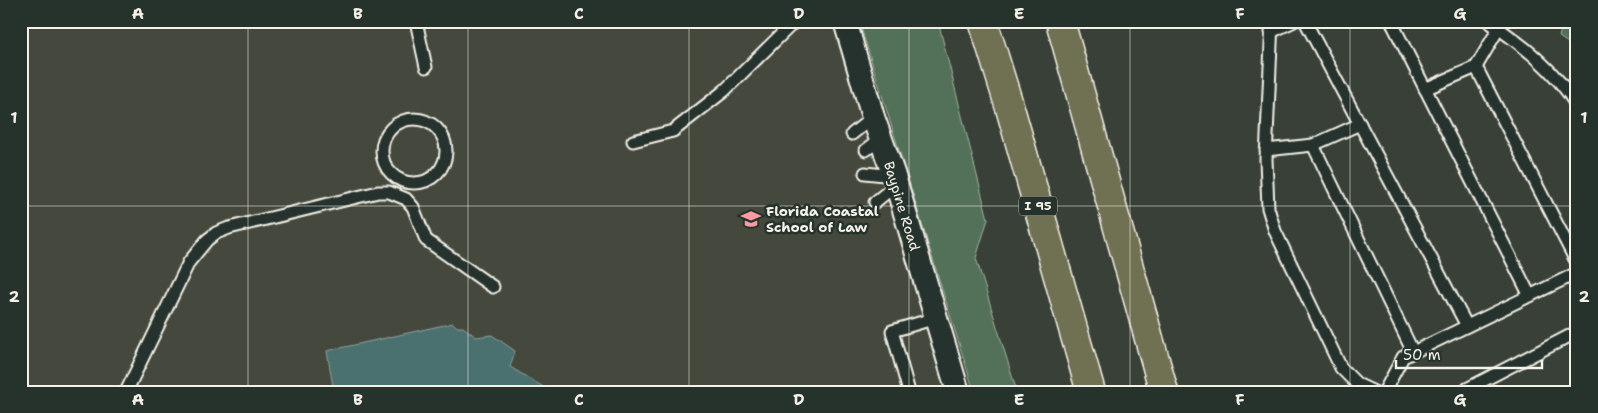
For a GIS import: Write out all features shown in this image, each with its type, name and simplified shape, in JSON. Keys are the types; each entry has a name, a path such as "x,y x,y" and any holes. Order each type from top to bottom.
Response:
{"highway":[{"name":"I 95","path":"983,21 1010,108 1091,392"},
{"path":"1060,21 1164,392"}],"street":[{"name":"Baypine Road","path":"845,21 873,117 874,145 895,180 958,392"}],"lane":[{"path":"416,21 426,66"},
{"path":"633,142 673,131 724,91 795,21"},
{"path":"1294,21 1272,27 1266,150 1268,208 1275,231 1341,368 1357,384 1374,392"},
{"path":"1305,21 1467,326"},
{"path":"1390,21 1530,296"},
{"path":"1488,21 1501,25 1530,51 1567,91 1577,106"},
{"path":"1425,89 1476,67 1501,25"},
{"path":"1476,67 1577,263"},
{"path":"852,134 873,117"},
{"path":"411,118 430,122 444,138 446,148 441,168 430,178 415,183 405,182 396,178 388,171 381,153 382,143 392,126 401,121 411,118"},
{"path":"1266,150 1313,145 1360,124"},
{"path":"1313,145 1413,352"},
{"path":"865,173 895,180 875,202"},
{"path":"400,196 405,182"},
{"path":"126,392 189,262 206,240 216,233 229,228 378,192 389,192 406,199 413,207 426,240 493,287"},
{"path":"1384,392 1402,357 1577,273"},
{"path":"909,392 892,331 936,318"},
{"path":"1461,392 1577,332"}],"shaded area":[{"path":"21,21 832,21 866,103 945,392 556,392 550,391 510,367 515,351 492,335 476,337 463,327 328,351 334,392 21,392"}],"green space":[{"path":"859,21 938,21 988,219 976,258 1017,392 974,392"},
{"path":"1563,21 1577,21 1577,49 1559,37"}],"water":[{"path":"453,323 457,327 463,327 476,337 492,335 515,351 510,367 550,391 556,392 334,392 327,351"}],"place":[{"name":"Florida Coastal School of Law","path":"751,219"}]}
